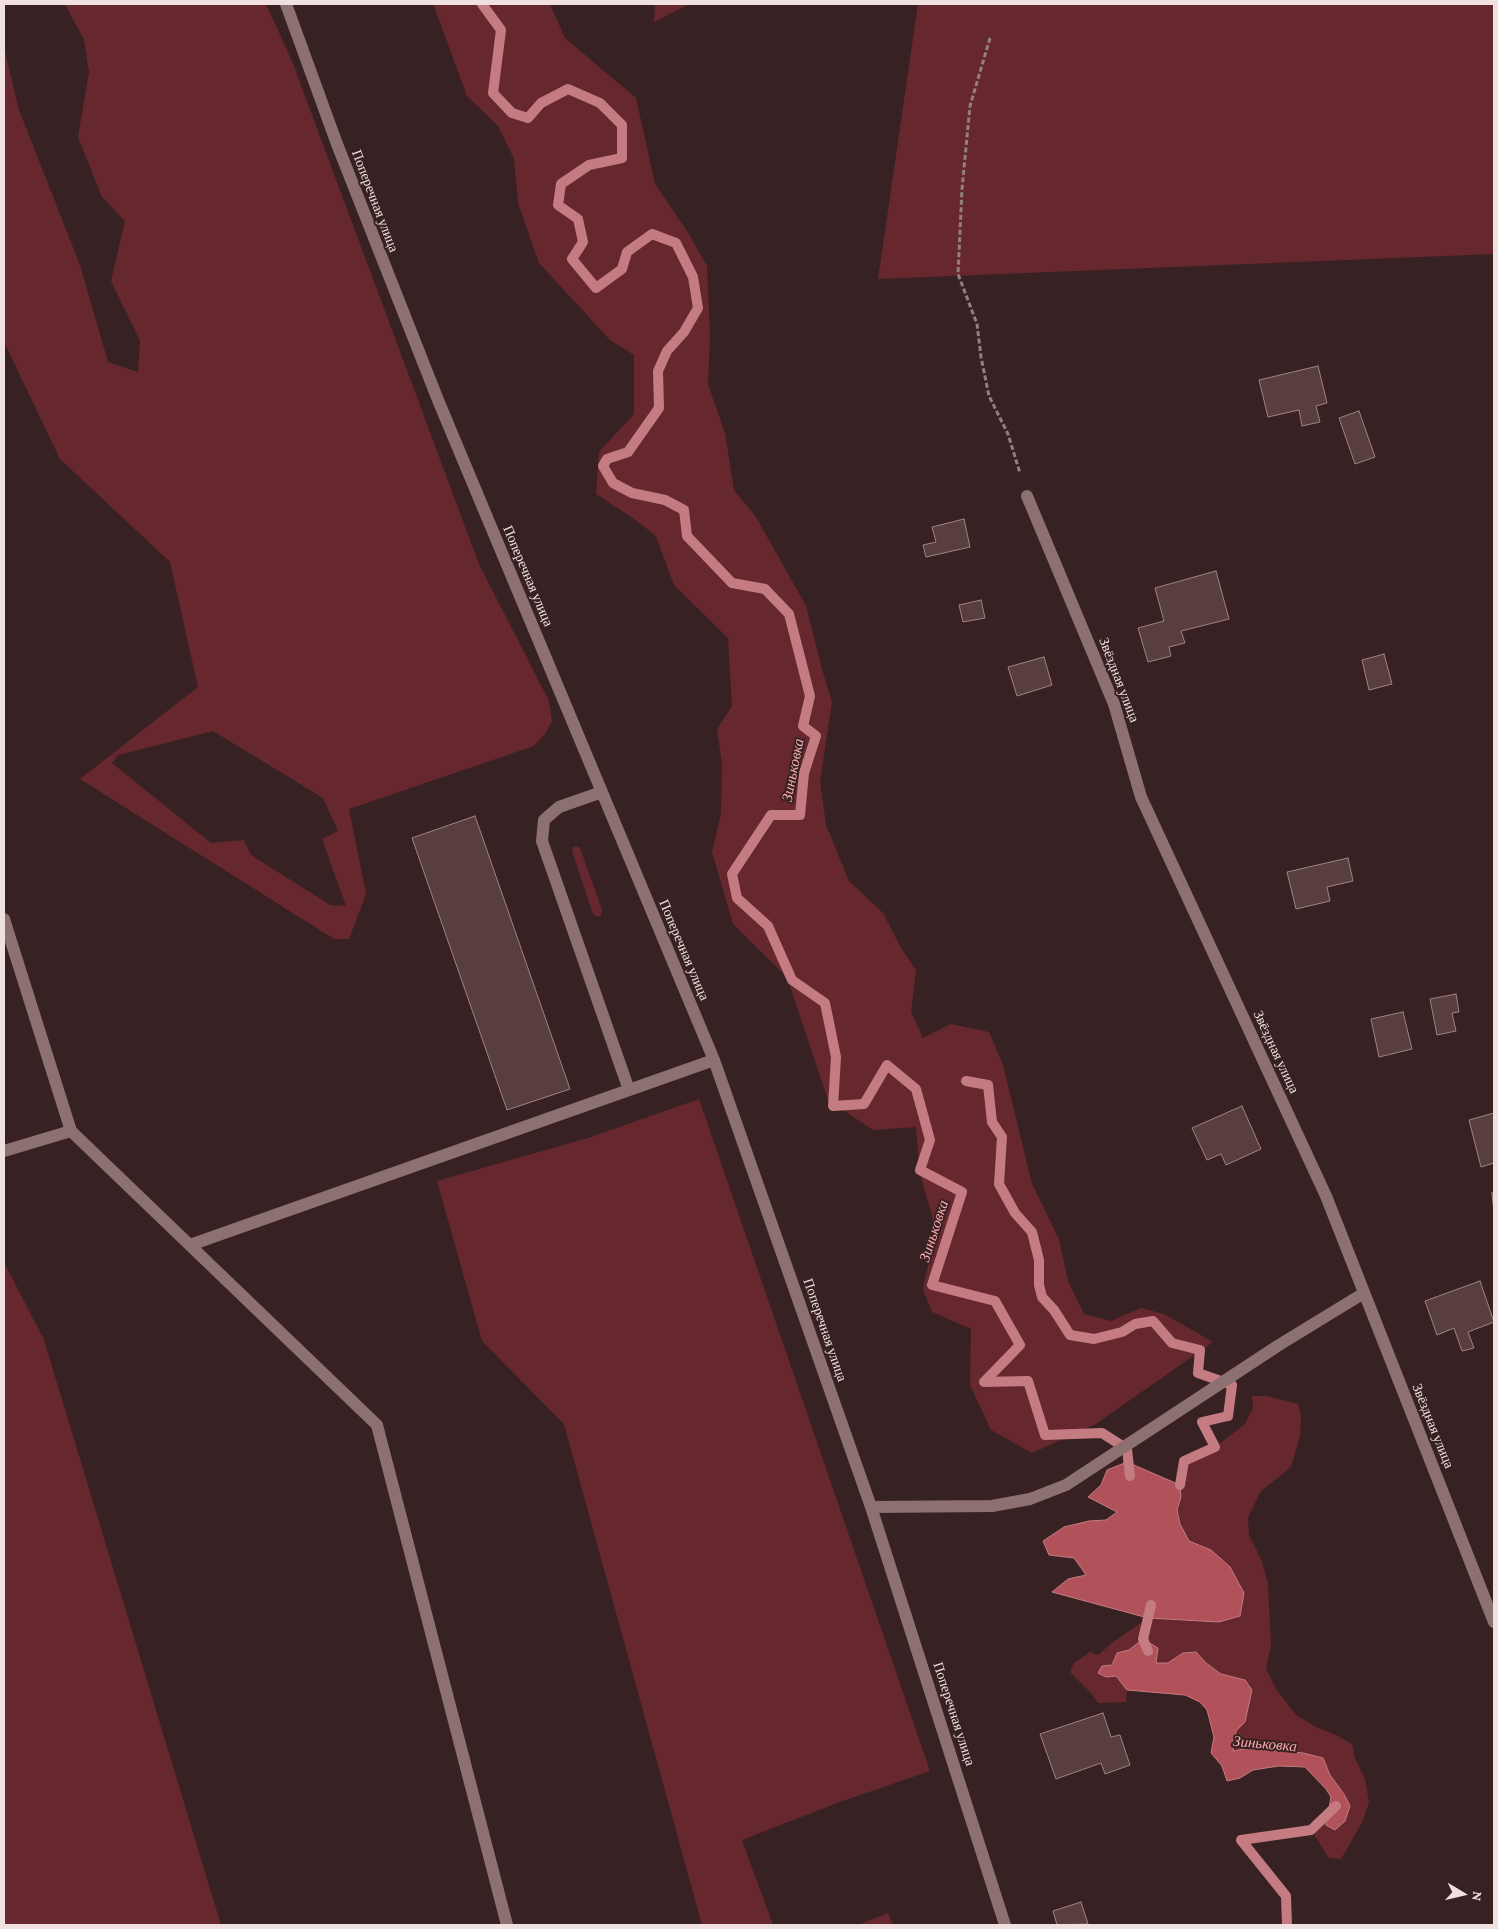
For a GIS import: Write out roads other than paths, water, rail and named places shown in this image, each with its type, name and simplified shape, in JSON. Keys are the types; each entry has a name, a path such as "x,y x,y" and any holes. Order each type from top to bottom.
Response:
{"street":[{"name":"Поперечная улица","path":"286,4 337,144 438,400 714,1060 871,1507 1005,1925"},
{"name":"Звёздная улица","path":"1027,496 1114,704 1141,797 1326,1196 1494,1622"},
{"path":"602,792 559,807 544,820 542,841 629,1090"},
{"path":"4,919 71,1131 377,1425 507,1925"},
{"path":"190,1245 714,1060"},
{"path":"4,1150 71,1131"},
{"path":"871,1507 992,1506 1030,1499 1066,1485 1227,1378 1364,1293"}],"waterway":[{"name":"Зиньковка","path":"482,4 501,30 493,93 512,113 528,118 541,103 568,89 600,103 622,125 622,158 589,165 561,184 558,205 578,219 583,242 572,259 596,288 622,269 627,252 652,234 676,243 693,277 698,308 684,332 667,351 658,371 659,408 628,452 607,459 603,466 613,483 632,493 665,500 684,510 687,536 732,583 765,589 789,614 810,696 803,726 816,736 804,773 800,815 771,815 732,874 737,898 768,926 792,980 825,1003 836,1057 833,1106 864,1104 887,1065 916,1089 930,1140 920,1170 962,1192 932,1285 995,1301 1020,1345 984,1382 1028,1381 1045,1435 1102,1433 1127,1449 1130,1476"},
{"path":"966,1081 988,1085 992,1122 1002,1137 999,1184 1015,1213 1032,1232 1039,1260 1039,1285 1042,1297 1054,1310 1070,1335 1094,1339 1122,1332 1135,1324 1153,1321 1172,1343 1200,1350 1198,1373 1232,1385 1228,1416 1202,1422 1215,1447 1184,1461 1180,1485"},
{"name":"Зиньковка","path":"1148,1651 1143,1639 1151,1605"},
{"name":"Зиньковка","path":"1287,1925 1286,1896 1241,1840 1311,1830 1336,1806"}]}
